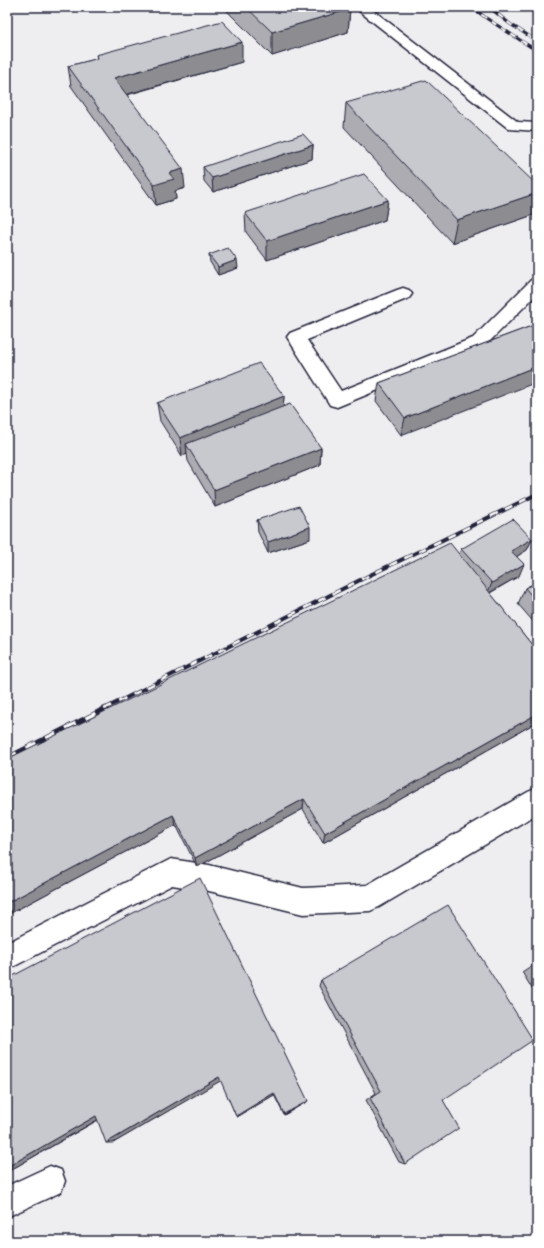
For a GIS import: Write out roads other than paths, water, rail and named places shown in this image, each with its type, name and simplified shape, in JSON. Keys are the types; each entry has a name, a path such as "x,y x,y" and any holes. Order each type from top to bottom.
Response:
{"lane":[{"path":"361,7 514,126 537,127"},
{"path":"403,294 296,337 337,400 479,342 537,284"},
{"path":"7,957 171,872 209,878 303,901 370,898 537,800"},
{"path":"7,1202 50,1181"}],"railway":[{"path":"472,7 486,18 537,51"},
{"path":"489,7 510,24 537,41"},
{"path":"104,709 368,576 537,494"},
{"path":"7,758 106,708"}]}
